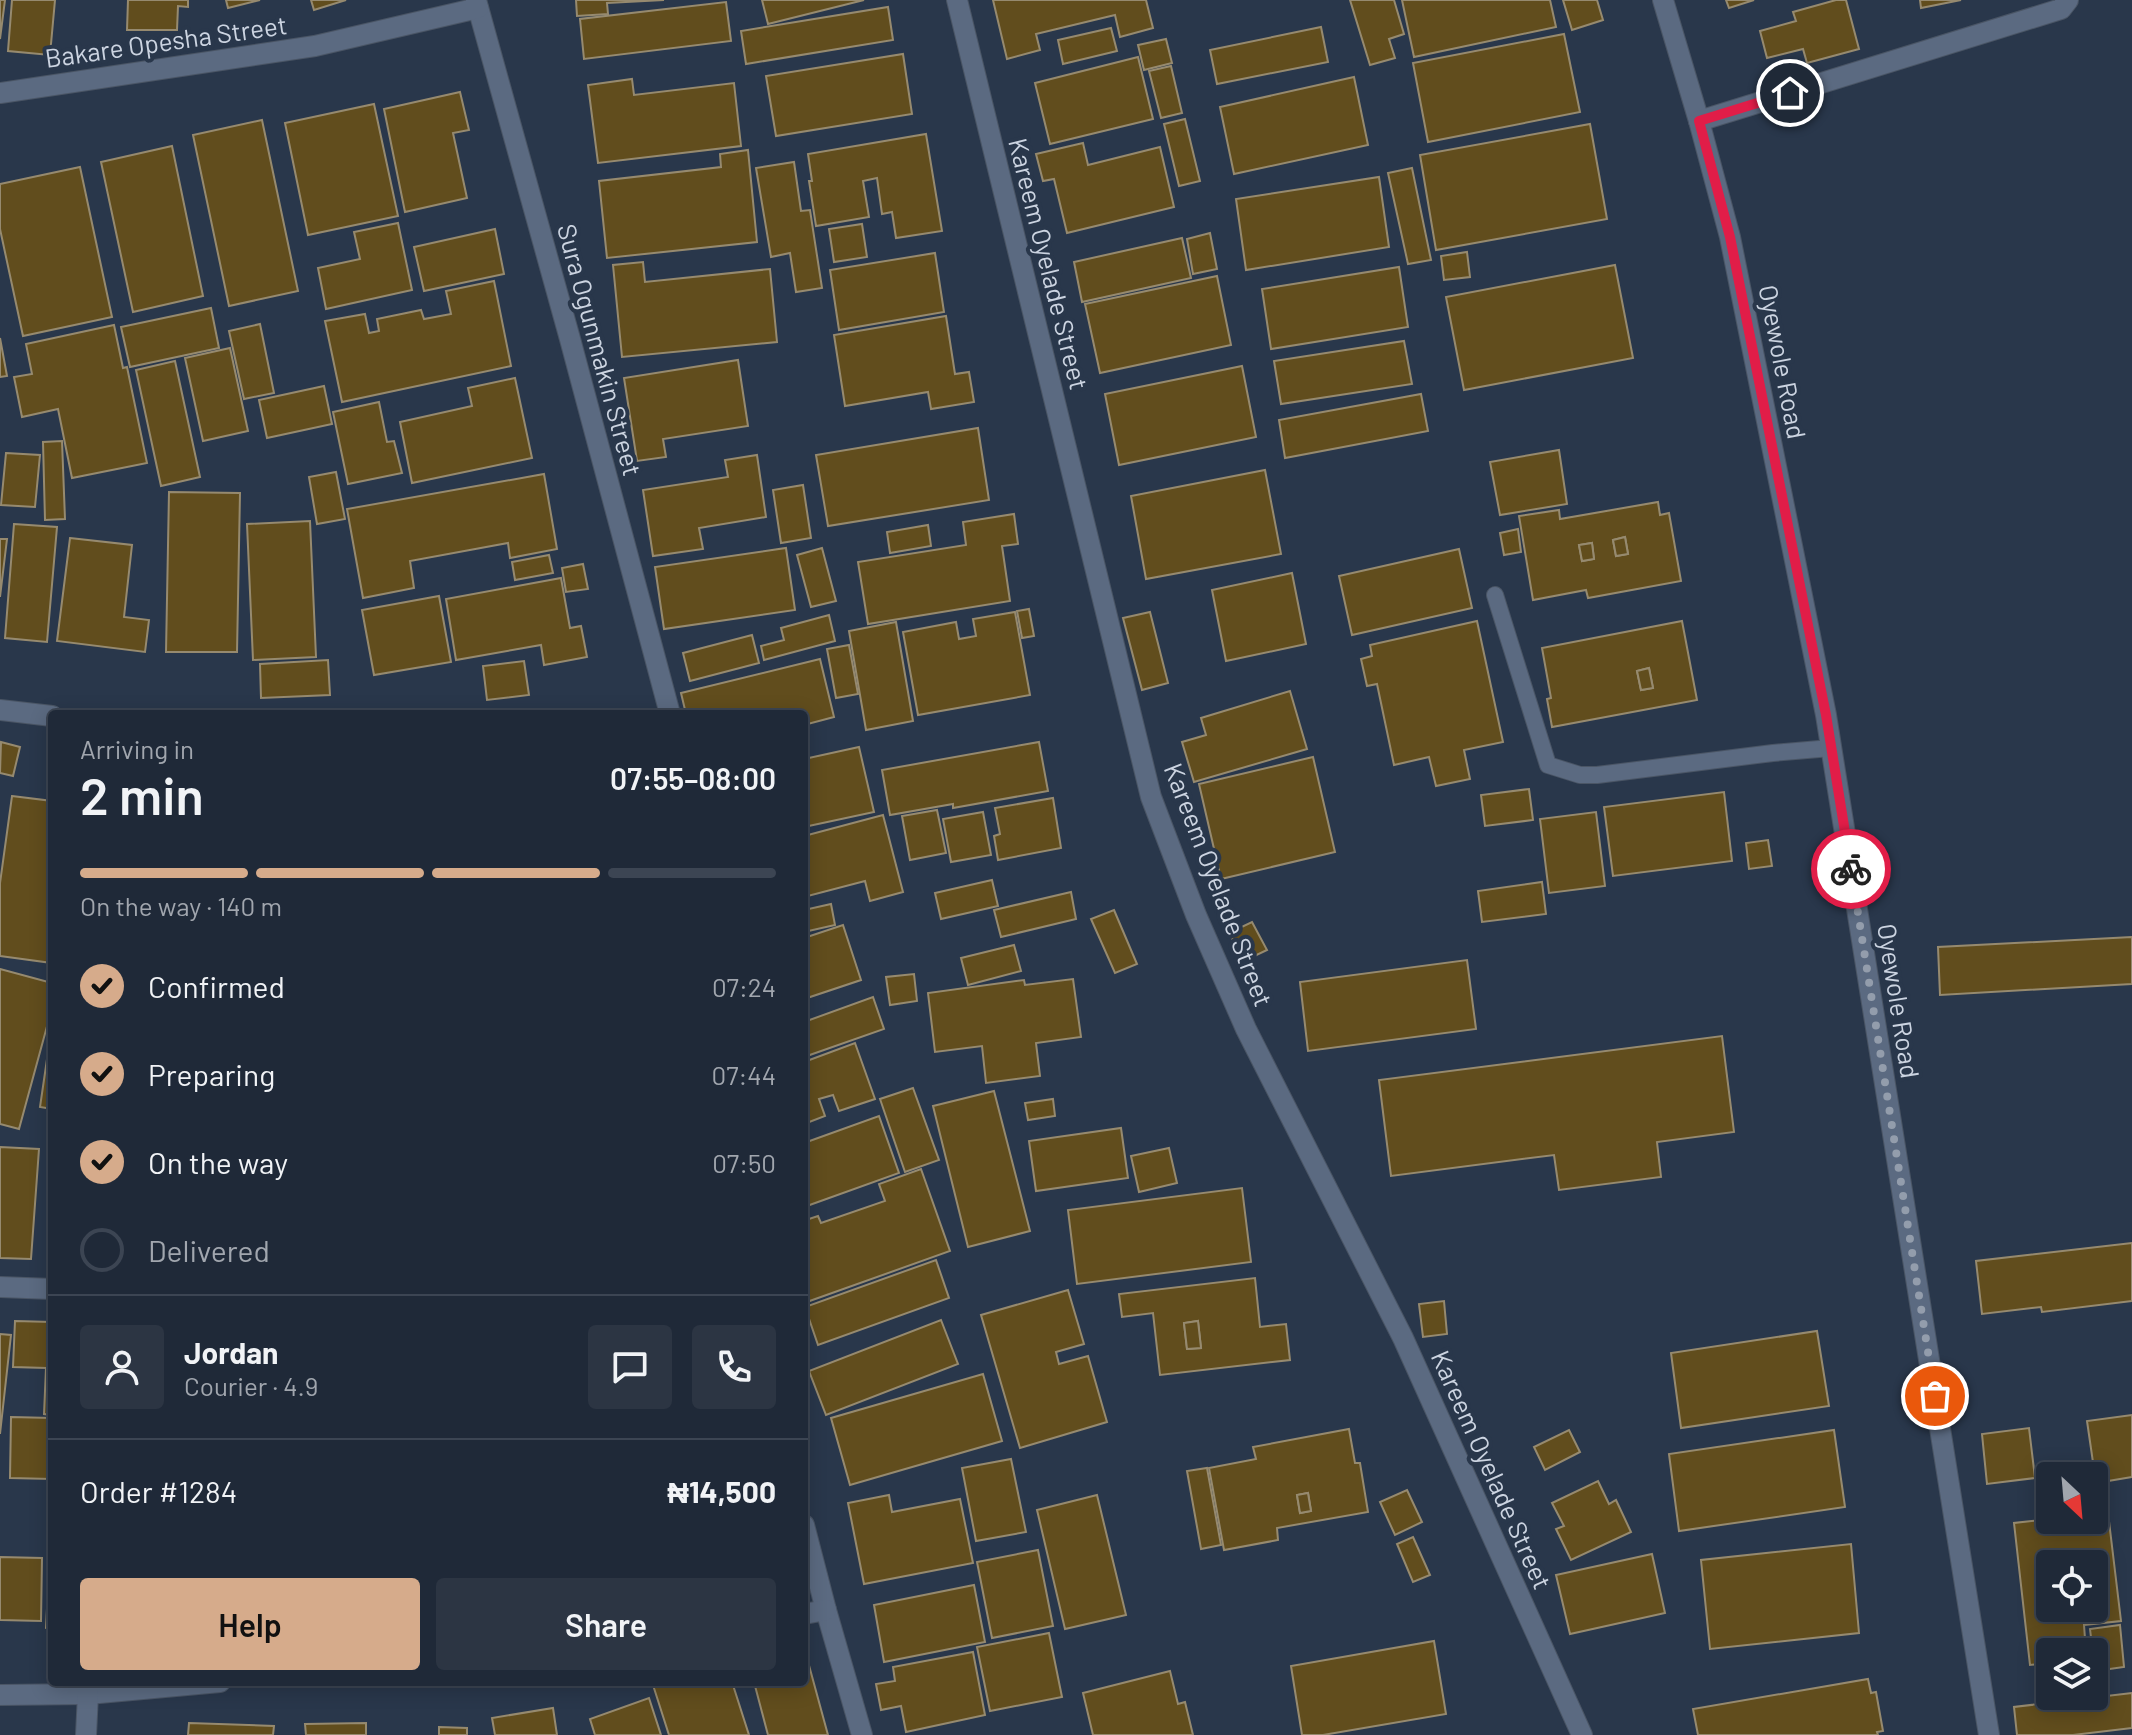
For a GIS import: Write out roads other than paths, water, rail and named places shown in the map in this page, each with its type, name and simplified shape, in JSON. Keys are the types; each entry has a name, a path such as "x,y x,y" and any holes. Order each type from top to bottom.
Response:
{"street":[{"name":"Kareem Oyelade Street","path":"957,0 1151,797 1196,915 1246,1029 1403,1338 1582,1735"},
{"name":"Oyewole Road","path":"1663,0 1730,237 1831,748 1989,1735"},
{"path":"1699,121 2061,9 2068,0"},
{"name":"Bakare Opesha Street","path":"0,93 315,46 477,4"},
{"name":"Sura Ogunmakin Street","path":"477,4 669,710"},
{"path":"0,710 48,716"},
{"path":"0,1287 48,1289"},
{"path":"808,1540 862,1735"},
{"path":"808,1613 826,1610"},
{"path":"0,1695 88,1694 176,1686"},
{"path":"86,1735 88,1694"}],"lane":[{"path":"1495,595 1548,765 1580,775 1597,775 1831,748"}]}
